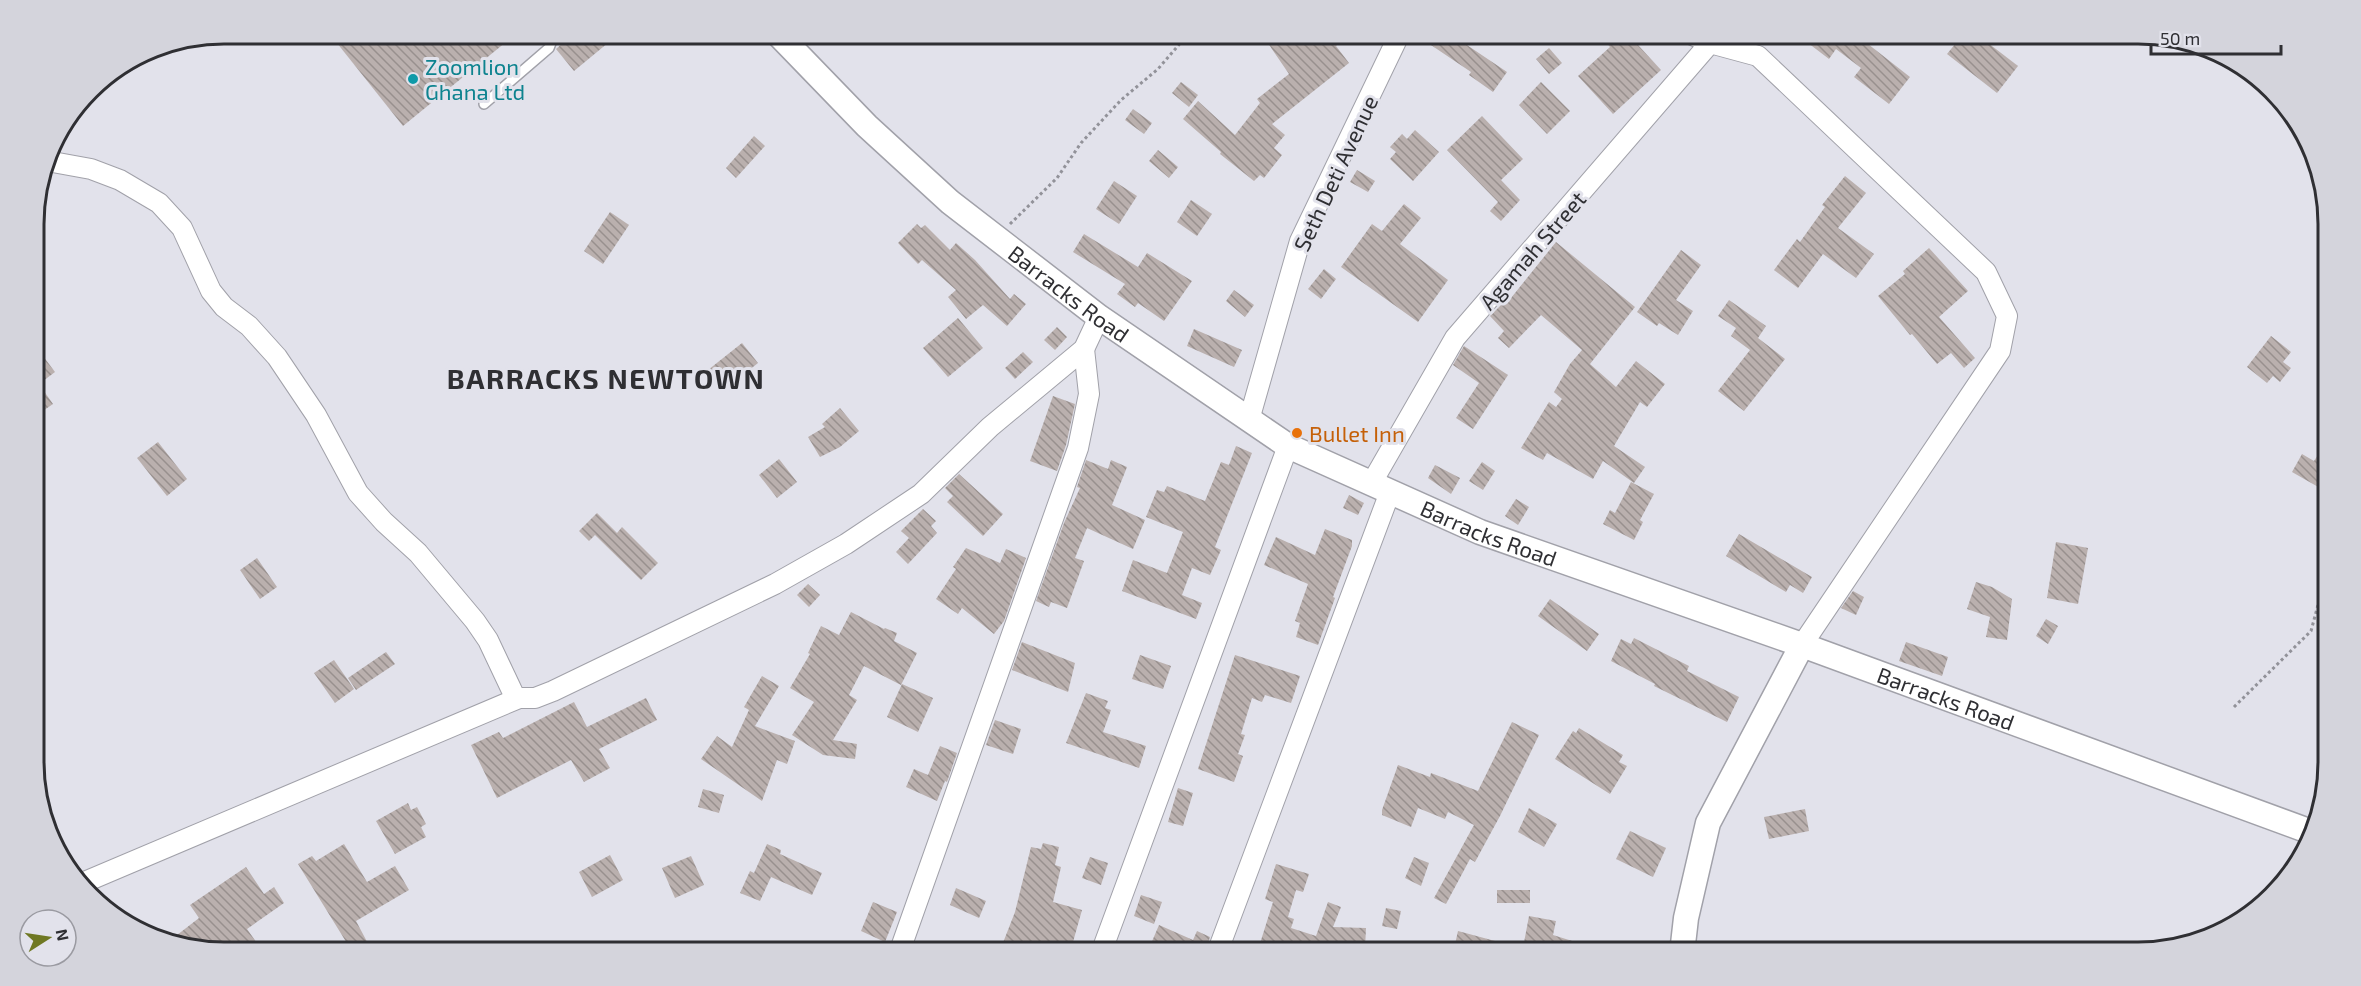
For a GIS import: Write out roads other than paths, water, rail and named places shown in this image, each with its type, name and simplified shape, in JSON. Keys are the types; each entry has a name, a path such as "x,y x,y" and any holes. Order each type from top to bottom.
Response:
{"street":[{"name":"Barracks Road","path":"788,44 867,126 950,202 1100,317 1287,446 1480,532 1802,645 2304,829"},
{"name":"Seth Deti Avenue","path":"1249,420 1300,241 1395,44"},
{"name":"Agamah Street","path":"1221,942 1380,488 1455,338 1709,44"},
{"path":"1683,942 1686,918 1708,823 1802,645 2000,351 2007,316 1986,272 1758,56 1729,44"},
{"path":"54,162 91,169 120,180 159,202 182,228 211,291 224,307 249,326 277,357 316,415 358,493 423,559 475,621 498,659 511,688 519,698"},
{"path":"88,881 519,698 535,698 553,692 775,584 846,544 921,494 990,427 1084,349 1100,317"},
{"path":"903,942 1078,448 1089,394 1084,349"},
{"path":"1105,942 1287,446"}],"lane":[{"path":"484,104 549,48 551,44"}],"place":[{"name":"Zoomlion Ghana Ltd","path":"413,79"},
{"name":"Bullet Inn","path":"1297,433"}],"district":[{"name":"BARRACKS NEWTOWN","path":"606,378"}]}
